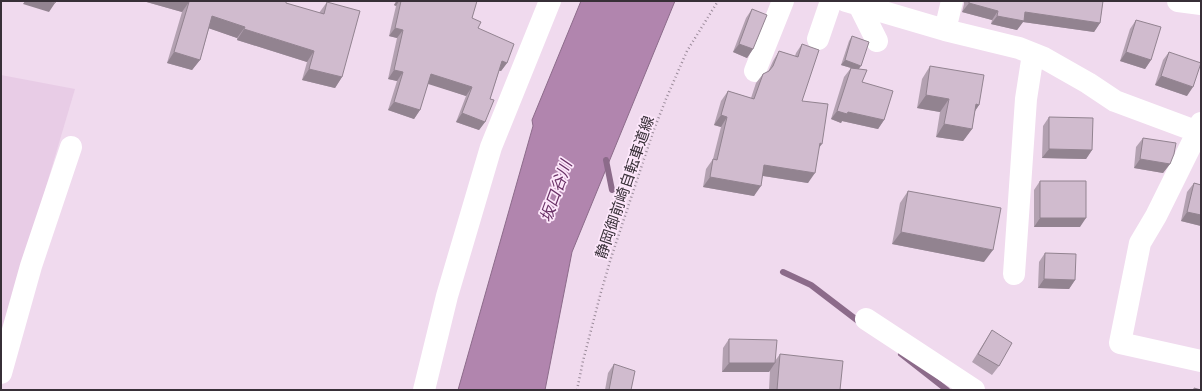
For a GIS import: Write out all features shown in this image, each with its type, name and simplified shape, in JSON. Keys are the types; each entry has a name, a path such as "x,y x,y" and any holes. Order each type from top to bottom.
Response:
{"street":[{"path":"424,390 447,296 491,147 550,1"},
{"path":"755,71 783,1"},
{"path":"818,39 831,1"},
{"path":"944,30 952,1"},
{"path":"1178,1 1201,4"},
{"path":"855,2 944,30 1019,48 1044,58 1088,83 1115,101 1200,129 1156,216 1140,243 1120,343 1201,361"},
{"path":"855,2 877,41"},
{"path":"1014,274 1026,99 1033,54"},
{"path":"1,373 31,266 71,147"},
{"path":"866,319 974,390"}],"path":[{"name":"静岡御前崎自転車道線","path":"577,390 583,361 605,278 653,132 687,51 718,1"}],"shaded area":[{"path":"1,75 75,89 1,339"}],"water":[{"name":"坂口谷川","path":"581,1 675,1 572,252 545,390 458,390 533,126 532,120"}],"building":[{"path":"187,1 286,1 286,3 324,14 327,2 360,11 342,77 309,69 314,51 244,29 245,27 212,16 200,60 174,52 189,2"},
{"path":"401,1 477,1 472,18 481,22 478,28 514,44 507,63 502,61 490,99 494,100 485,122 462,113 472,87 431,74 420,110 394,102 403,72 394,70 403,30 395,28"},
{"path":"969,1 1103,1 1100,23 1025,12 1024,21 997,16 998,11 969,3"},
{"path":"752,9 767,15 753,49 739,44"},
{"path":"1136,20 1161,27 1151,60 1126,52"},
{"path":"852,36 869,42 861,66 845,60"},
{"path":"802,44 819,50 802,101 828,104 822,144 820,143 815,173 764,165 761,186 710,177 713,159 717,160 727,117 721,115 728,91 754,99 763,74 769,71 773,66 779,51 798,57"},
{"path":"1169,52 1201,63 1193,87 1161,76"},
{"path":"930,66 984,75 979,105 976,104 972,129 944,124 949,99 926,95"},
{"path":"851,68 867,70 862,82 893,91 884,120 837,111"},
{"path":"1049,117 1093,118 1092,150 1049,149"},
{"path":"1143,138 1176,143 1170,164 1140,159"},
{"path":"1040,181 1086,181 1086,218 1040,218"},
{"path":"1194,183 1201,185 1201,215 1187,212"},
{"path":"908,191 1001,208 993,250 901,232"},
{"path":"1045,253 1076,254 1075,280 1044,279"},
{"path":"992,330 1012,343 999,366 978,354"},
{"path":"729,339 777,340 775,363 729,363"},
{"path":"780,354 843,361 840,390 777,390"},
{"path":"614,364 635,371 631,390 609,390"}],"waterway":[{"path":"606,160 612,190"},
{"path":"783,272 811,285 862,324"},
{"path":"901,354 947,390"}]}
